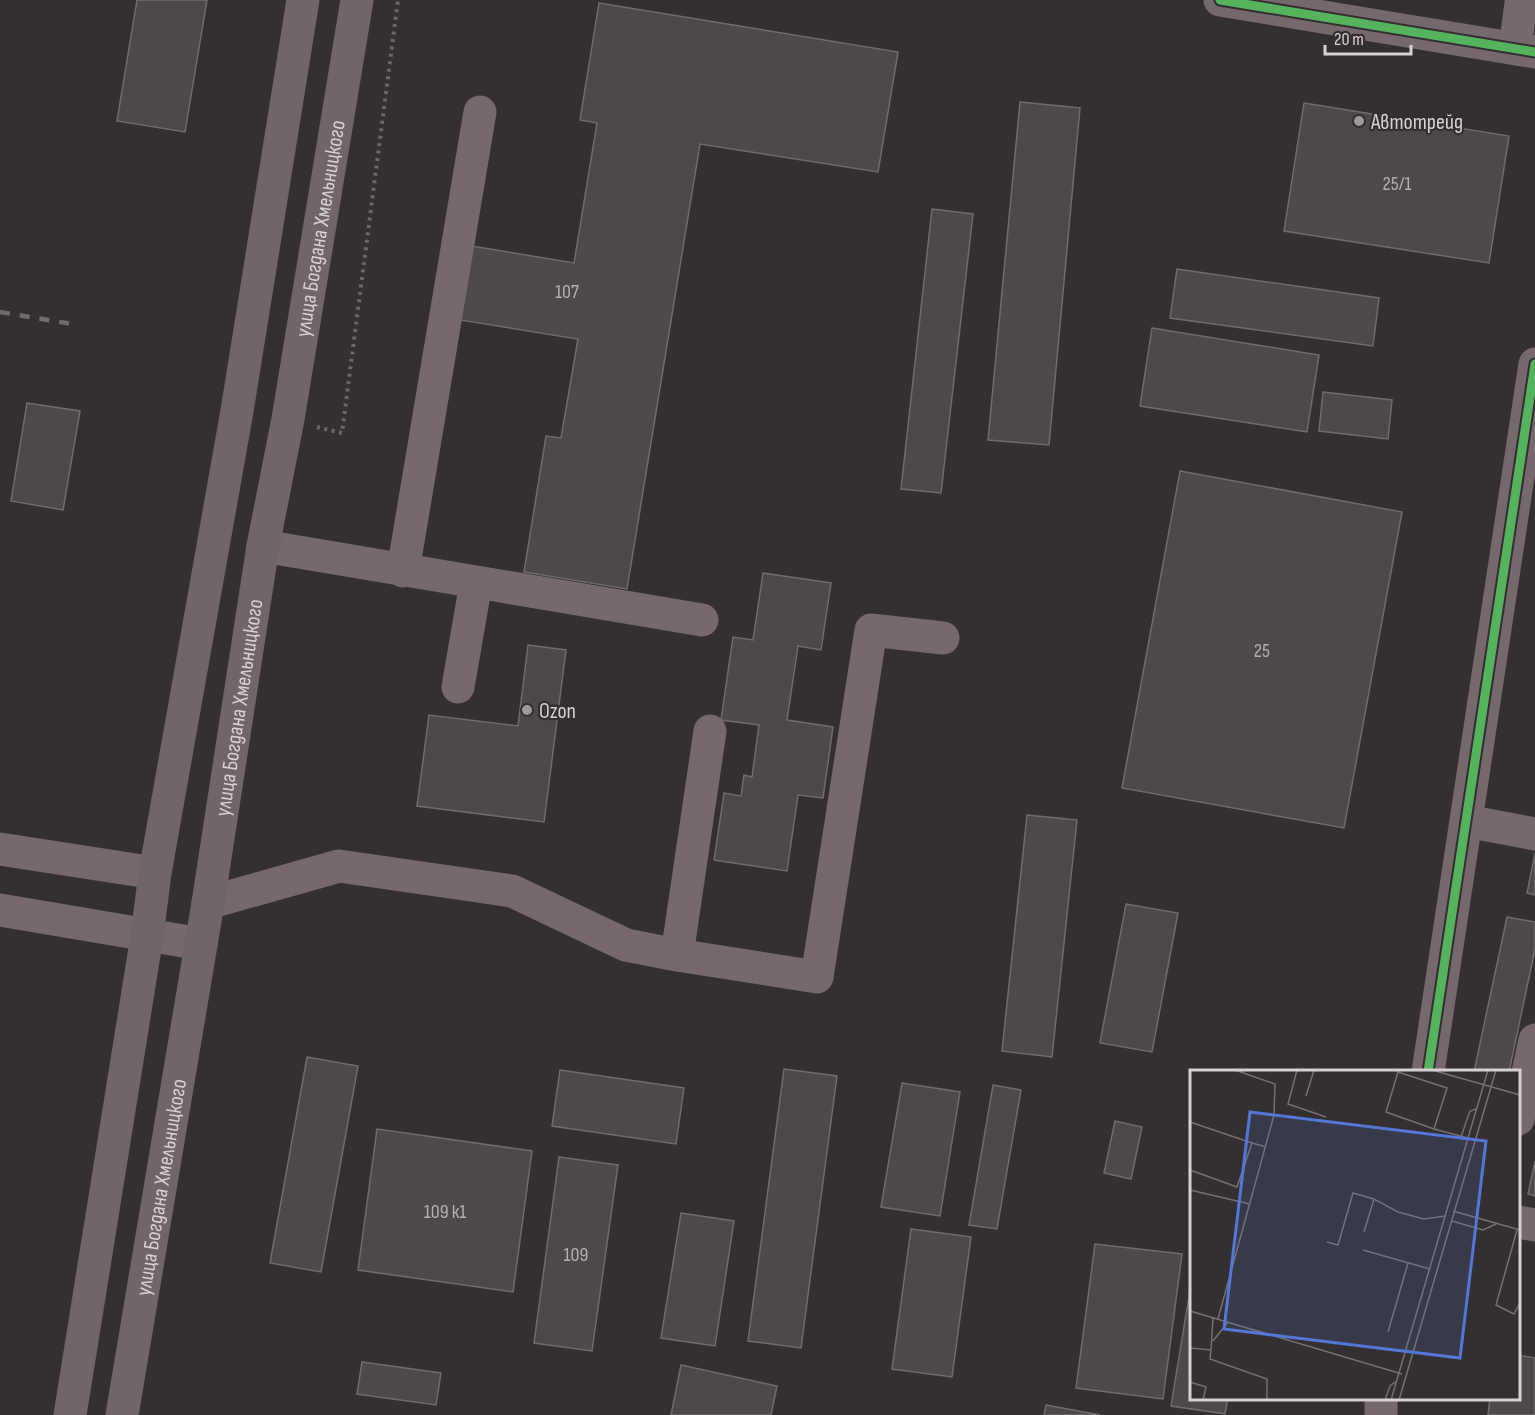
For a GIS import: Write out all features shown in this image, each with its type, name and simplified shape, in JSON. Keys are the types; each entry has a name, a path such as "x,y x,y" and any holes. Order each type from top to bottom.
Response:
{"highway":[{"path":"70,1415 147,936 155,873 237,411 303,0"},
{"name":"улица Богдана Хмельницкого","path":"122,1415 208,903 263,546 288,419 357,0"}],"street":[{"path":"1220,0 1525,50 1521,3 1523,0"},
{"path":"403,571 480,112"},
{"path":"1428,1070 1535,364"},
{"path":"263,546 702,620"},
{"path":"458,687 476,583"},
{"path":"208,903 339,866 512,891 626,945 817,977 871,630 943,639"},
{"path":"677,955 710,731"},
{"path":"1466,821 1535,834"},
{"path":"0,849 155,873"},
{"path":"0,910 201,944"},
{"path":"1520,1110 1535,1040"},
{"path":"1520,1222 1535,1225"},
{"path":"1381,1400 1382,1415"}],"path":[{"path":"342,433 398,0"}],"building":[{"path":"137,0 207,0 185,132 117,121"},
{"path":"599,3 898,52 878,172 700,144 627,589 524,572 546,436 561,438 578,339 454,319 466,245 574,263 597,123 580,120"},
{"path":"1020,102 1080,108 1049,445 988,440"},
{"path":"1304,103 1509,136 1489,263 1284,231"},
{"path":"932,209 973,214 941,493 901,489"},
{"path":"1177,269 1379,298 1373,346 1170,318"},
{"path":"1152,328 1319,355 1307,432 1140,406"},
{"path":"1323,392 1392,400 1388,439 1319,431"},
{"path":"27,403 80,411 63,510 11,501"},
{"path":"1180,471 1402,512 1344,828 1122,788"},
{"path":"763,573 831,583 821,650 798,646 787,720 833,727 823,798 798,795 787,871 714,860 724,793 741,796 744,775 752,777 759,725 721,720 733,637 753,640"},
{"path":"528,645 566,650 544,822 417,806 429,715 518,726"},
{"path":"1027,815 1077,820 1052,1057 1002,1051"},
{"path":"1535,853 1535,895 1527,893"},
{"path":"1126,904 1178,913 1152,1052 1100,1043"},
{"path":"1507,917 1535,922 1535,949 1509,1070 1474,1070"},
{"path":"307,1057 358,1066 321,1272 270,1263"},
{"path":"784,1069 837,1076 801,1348 748,1341"},
{"path":"560,1070 684,1088 676,1144 552,1126"},
{"path":"902,1083 960,1092 940,1216 881,1207"},
{"path":"993,1085 1021,1090 997,1229 969,1225"},
{"path":"1115,1121 1142,1127 1131,1179 1104,1173"},
{"path":"377,1129 532,1151 513,1292 358,1270"},
{"path":"559,1157 618,1165 592,1351 534,1343"},
{"path":"1535,1161 1535,1196 1528,1194"},
{"path":"681,1213 734,1221 715,1346 661,1338"},
{"path":"911,1229 971,1237 952,1377 892,1369"},
{"path":"1095,1244 1182,1254 1163,1399 1076,1388"},
{"path":"1190,1290 1190,1400 1228,1400 1225,1414 1171,1406"},
{"path":"1520,1355 1535,1358 1535,1415 1488,1415 1490,1400 1520,1400"},
{"path":"362,1362 441,1373 436,1405 357,1394"},
{"path":"681,1365 777,1386 771,1415 671,1415"},
{"path":"1046,1405 1100,1415 1044,1415"}],"railway":[{"path":"0,312 72,324"}],"cycle path":[{"path":"1220,0 1535,52"},
{"path":"1428,1070 1535,364"}],"place":[{"name":"Автотрейд","path":"1359,121"},
{"name":"Ozon","path":"527,710"}]}
